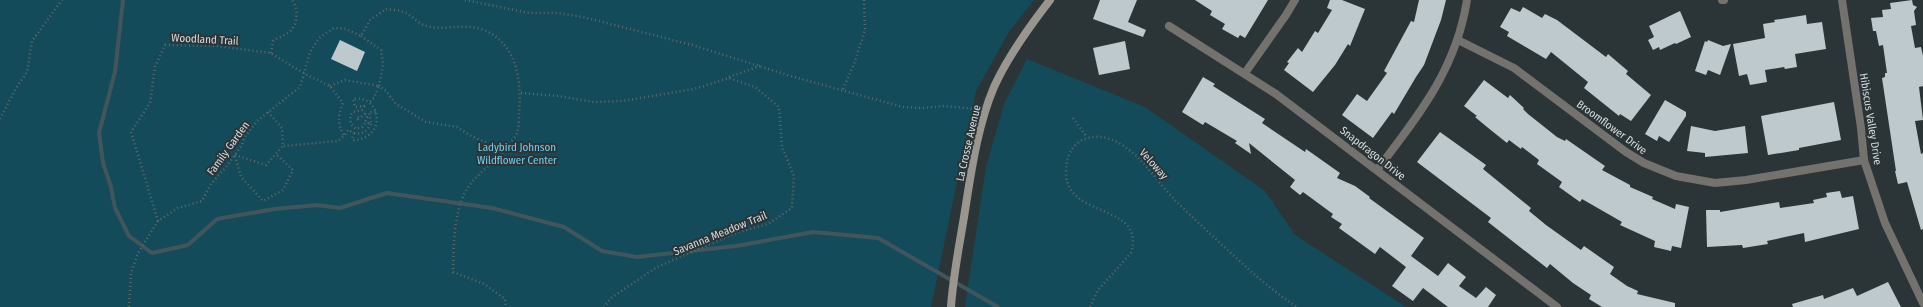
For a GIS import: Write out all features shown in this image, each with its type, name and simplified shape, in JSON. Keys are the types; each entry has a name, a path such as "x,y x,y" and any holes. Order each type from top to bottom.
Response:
{"street":[{"name":"La Crosse Avenue","path":"951,306 970,181 985,111 995,86 1008,62 1030,25 1050,0"},
{"path":"1245,73 1295,0"},
{"path":"1377,170 1426,104 1445,70 1458,40 1467,0"},
{"name":"Hibiscus Valley Drive","path":"1842,0 1861,128 1864,160 1885,223 1923,303"},
{"name":"Snapdragon Drive","path":"1169,26 1276,94 1557,307"},
{"name":"Broomflower Drive","path":"1458,40 1514,68 1638,159 1676,176 1701,182 1729,182 1864,160"}],"path":[{"path":"0,119 15,90 27,72 32,41 62,0"},
{"path":"271,53 273,40 289,32 297,16 296,4 292,0"},
{"path":"465,0 529,13 557,13 583,17 692,45 794,77 843,89 902,107 963,107 985,111"},
{"path":"843,89 854,64 865,30 864,0"},
{"path":"369,102 374,98 379,86 383,65 381,50 361,36 370,20 386,9 404,12 426,26 442,28 460,26 480,29 499,38 508,49 516,67 521,93 518,131 511,142 468,186 456,218 453,272 484,284 505,299 506,307"},
{"name":"Family Garden","path":"129,307 131,273 138,253 158,221 178,208 202,201 211,184 235,155 242,145 244,138 257,121 300,87 305,74 310,52 319,38 334,28 346,29 361,36"},
{"name":"Woodland Trail","path":"158,221 131,132 150,103 155,67 165,45 217,46 271,53 305,74 330,86"},
{"path":"521,93 558,96 594,102 623,101 694,89 760,66"},
{"name":"Savanna Meadow Trail","path":"604,307 611,298 652,270 736,233 768,224 792,208 794,176 782,147 779,107 755,87 728,78"},
{"path":"344,136 338,125 339,114 343,103 330,86 345,80 379,86 386,91 396,104 426,122 457,127 471,136 485,142 499,155"},
{"path":"354,133 352,139 363,139 371,135 377,125 376,112 369,102 361,99 353,99 355,107 364,106 362,110 353,112 350,116 351,124 356,129 362,127 367,117 365,114 360,118 357,117 358,120"},
{"path":"268,112 282,128 284,146"},
{"path":"235,155 266,165 284,146 338,141 348,130 359,134 367,130 371,123 369,112 376,112"},
{"path":"1073,118 1086,137 1075,146 1068,159 1066,175 1070,186 1085,203 1122,220 1130,230 1133,246 1131,253 1098,290 1090,307"},
{"path":"365,123 371,123"},
{"name":"Veloway","path":"1086,137 1093,136 1107,138 1130,150 1139,158 1176,201 1248,269 1278,294 1297,307"},
{"path":"235,155 241,177 263,201 283,190 293,170 276,154"}],"green space":[{"name":"Ladybird Johnson Wildflower Center","path":"0,0 1034,0 1010,30 976,91 931,307 0,307"},
{"path":"1027,59 1145,107 1265,191 1295,235 1406,307 965,307 986,167 1004,104"}],"building":[{"path":"1100,0 1137,0 1128,22 1146,30 1143,37 1093,19"},
{"path":"1195,0 1268,0 1245,38 1240,35 1238,38 1222,29 1225,24 1210,15 1212,11"},
{"path":"1330,0 1342,0 1365,9 1350,46 1348,44 1335,65 1313,92 1284,70 1289,63 1287,62 1298,48 1302,52 1315,31 1318,33 1332,10 1327,8"},
{"path":"1419,0 1446,0 1441,20 1424,65 1394,114 1392,112 1373,138 1342,115 1357,94 1367,101 1387,73 1384,71 1411,21 1414,22"},
{"path":"1912,0 1913,5 1917,7 1914,11 1916,25 1911,26 1915,48 1921,47 1923,56 1923,86 1919,87 1923,120 1915,121 1921,154 1923,153 1923,229 1921,230 1907,182 1898,184 1882,78 1885,77 1885,73 1887,73 1883,45 1879,46 1876,31 1873,31 1871,18 1883,17 1882,10 1891,9 1890,3"},
{"path":"1523,7 1542,18 1545,14 1557,20 1606,57 1608,54 1628,71 1626,74 1651,95 1631,121 1620,114 1619,116 1584,88 1588,82 1551,52 1546,59 1507,36 1509,32 1500,27 1511,8 1520,12"},
{"path":"1680,11 1691,37 1660,50 1659,47 1653,50 1648,40 1654,37 1649,26"},
{"path":"1806,15 1807,24 1822,22 1826,49 1795,54 1797,67 1785,69 1784,67 1765,70 1767,82 1750,85 1747,74 1739,76 1733,44 1765,38 1763,24 1775,22 1774,20"},
{"path":"340,40 365,52 357,71 331,59"},
{"path":"1708,40 1723,46 1731,44 1720,75 1708,70 1706,75 1695,71 1705,41 1707,42"},
{"path":"1125,41 1130,69 1099,75 1093,48"},
{"path":"1203,77 1215,84 1213,86 1265,119 1262,123 1305,152 1306,149 1340,173 1337,178 1355,186 1424,238 1411,256 1438,276 1448,263 1466,277 1459,286 1476,298 1486,287 1496,295 1488,307 1448,307 1423,288 1413,301 1392,286 1406,267 1380,247 1375,254 1339,228 1342,224 1331,217 1333,214 1303,192 1300,195 1290,187 1295,180 1249,143 1251,154 1235,143 1237,141 1205,122 1203,125 1182,112"},
{"path":"1484,80 1508,98 1510,95 1524,108 1523,109 1528,114 1557,137 1565,141 1566,139 1605,166 1602,170 1630,185 1630,187 1653,197 1652,199 1675,209 1676,204 1689,207 1681,248 1672,246 1671,251 1654,247 1655,241 1620,225 1622,222 1582,199 1580,202 1559,187 1562,182 1537,164 1539,160 1522,147 1521,149 1509,140 1507,143 1475,117 1477,116 1464,106"},
{"path":"1665,100 1686,112 1686,116 1669,142 1659,136 1657,141 1645,134"},
{"path":"1834,102 1841,140 1799,148 1799,150 1768,155 1761,116"},
{"path":"1691,126 1715,131 1745,126 1748,153 1705,157 1705,153 1687,151"},
{"path":"1440,132 1486,165 1483,169 1531,208 1529,211 1546,225 1581,250 1584,246 1614,267 1610,274 1627,286 1638,291 1637,294 1675,303 1675,307 1602,307 1589,299 1591,295 1573,283 1550,264 1547,268 1488,222 1491,218 1417,162"},
{"path":"1840,191 1842,198 1853,196 1859,229 1805,242 1804,233 1767,241 1768,244 1743,248 1742,245 1707,247 1706,210 1720,210 1720,212 1779,202 1780,208 1814,203 1813,200 1827,197 1826,193"},
{"path":"1888,282 1901,307 1793,307 1792,304 1823,295 1824,299 1853,288 1857,296"}],"waterway":[{"path":"123,0 115,72 99,133 103,163 111,187 115,208 129,236 152,253 188,245 217,219 275,209 317,205 340,208 387,193 492,208 564,227 602,251 637,257 736,246 813,232 878,238 998,307"}]}
